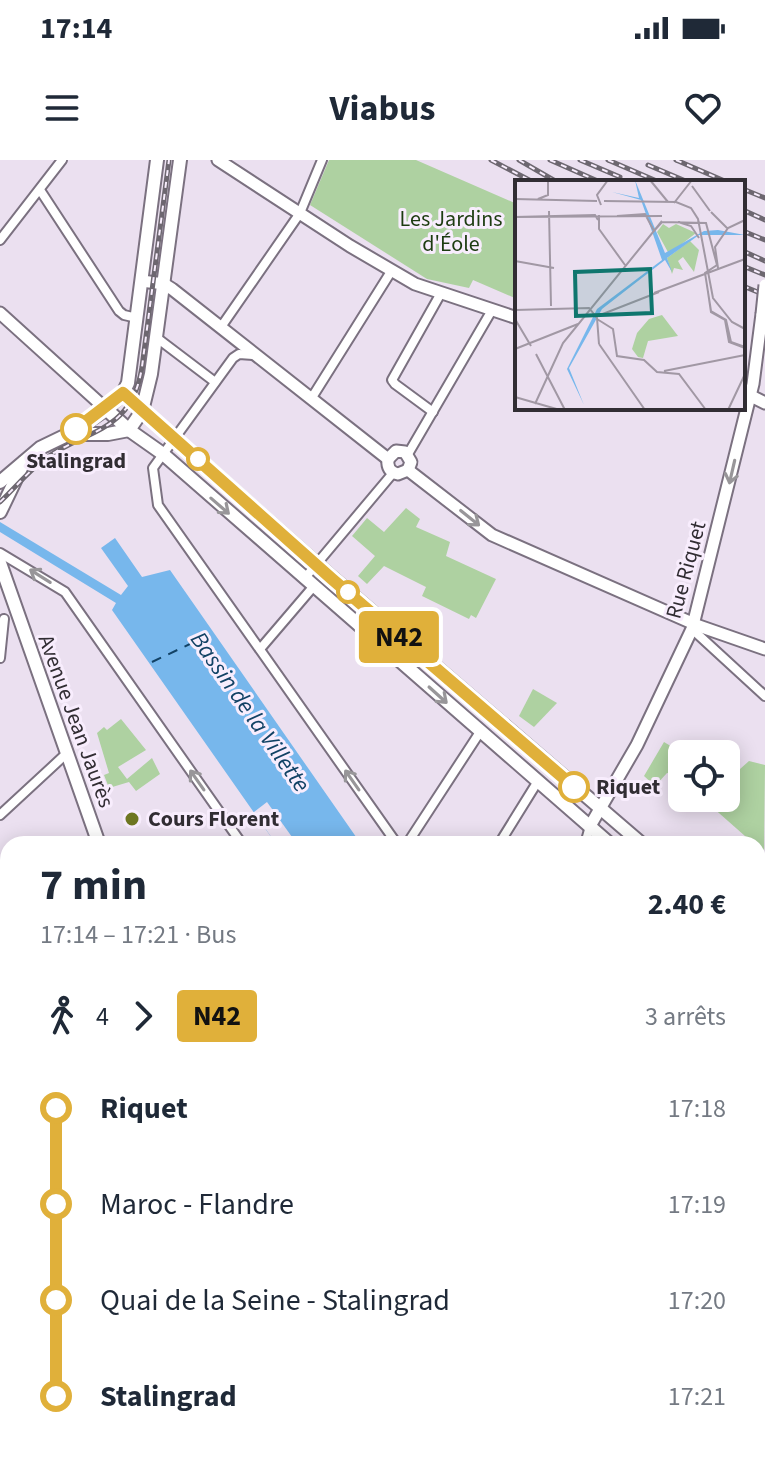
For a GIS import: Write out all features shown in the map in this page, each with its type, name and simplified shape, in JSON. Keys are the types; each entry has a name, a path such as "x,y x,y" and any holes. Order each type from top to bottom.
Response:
{"main road":[{"path":"0,482 40,448 69,434 106,409 123,393 129,381 157,160"},
{"path":"69,434 129,430 142,411 157,338 180,160"},
{"path":"123,393 316,564 633,836"},
{"path":"106,409 163,454 601,836"},
{"path":"0,512 26,460"},
{"name":"Avenue Jean Jaurès","path":"0,563 7,616"},
{"name":"Avenue Jean Jaurès","path":"0,577 7,616 66,754 96,836"}],"street":[{"path":"0,240 62,160"},
{"path":"218,160 415,284 515,317"},
{"path":"221,327 300,213 322,160"},
{"path":"40,190 119,311 137,318"},
{"path":"311,399 392,270"},
{"path":"142,281 164,284 388,459"},
{"name":"Rue Riquet","path":"746,394 765,285"},
{"path":"433,412 392,380 441,293"},
{"path":"408,454 492,310"},
{"path":"0,313 106,409"},
{"path":"157,338 215,382"},
{"path":"253,355 236,355 152,471 158,505 391,836"},
{"path":"746,394 765,403"},
{"name":"Rue Riquet","path":"587,836 637,745 693,626 742,410"},
{"path":"396,451 408,454 411,462 408,470 393,473 387,464 388,459 396,451"},
{"path":"408,470 492,535 693,626 765,649"},
{"path":"260,649 309,583 316,564 393,473"},
{"path":"0,553 65,592 236,836"},
{"path":"0,658 7,616"},
{"path":"693,626 765,696"},
{"path":"412,836 480,732"},
{"path":"1,813 66,754"},
{"path":"504,836 538,781"}],"green space":[{"name":"Les Jardins d'Éole","path":"329,160 416,160 515,203 515,298 473,280 469,288 427,279 310,205"},
{"path":"406,508 420,519 416,527 450,542 446,556 496,579 476,618 471,615 469,619 422,596 426,587 384,566 367,584 358,576 375,556 352,536 367,518 384,532"},
{"path":"533,689 557,703 534,727 519,716"},
{"path":"121,719 146,750 118,767 127,779 152,758 160,774 136,791 129,782 109,788 104,775 109,773 97,733 104,727 107,730"},
{"path":"664,742 668,744 668,773 655,786 644,776"},
{"path":"749,761 765,765 764,836 745,836 718,812 740,812 740,769"}],"water":[{"name":"Bassin de la Villette","path":"0,522 121,595 128,586 101,548 115,538 142,577 170,570 355,836 270,836 112,610 116,603 0,532"}],"pier":[{"path":"267,802 291,836 270,836 254,812"}],"ferry route":[{"path":"152,662 211,634"}],"railway":[{"path":"0,502 49,456 108,425 129,404 137,388 169,160"},
{"path":"491,160 529,180"},
{"path":"519,160 554,180"},
{"path":"550,160 595,180"},
{"path":"580,160 620,177"},
{"path":"608,160 654,180"},
{"path":"676,160 722,180"},
{"path":"648,165 683,180"},
{"path":"745,190 765,198"},
{"path":"745,211 765,220"},
{"path":"745,232 765,240"},
{"path":"745,252 765,261"},
{"path":"745,267 765,275"},
{"path":"745,287 765,295"}],"bus line":[{"name":"N42","path":"76,429 123,393 332,579 574,787"}],"place":[{"name":"Stalingrad","path":"76,429"},
{"name":"Riquet","path":"574,787"},
{"name":"Cours Florent","path":"132,819"}]}
